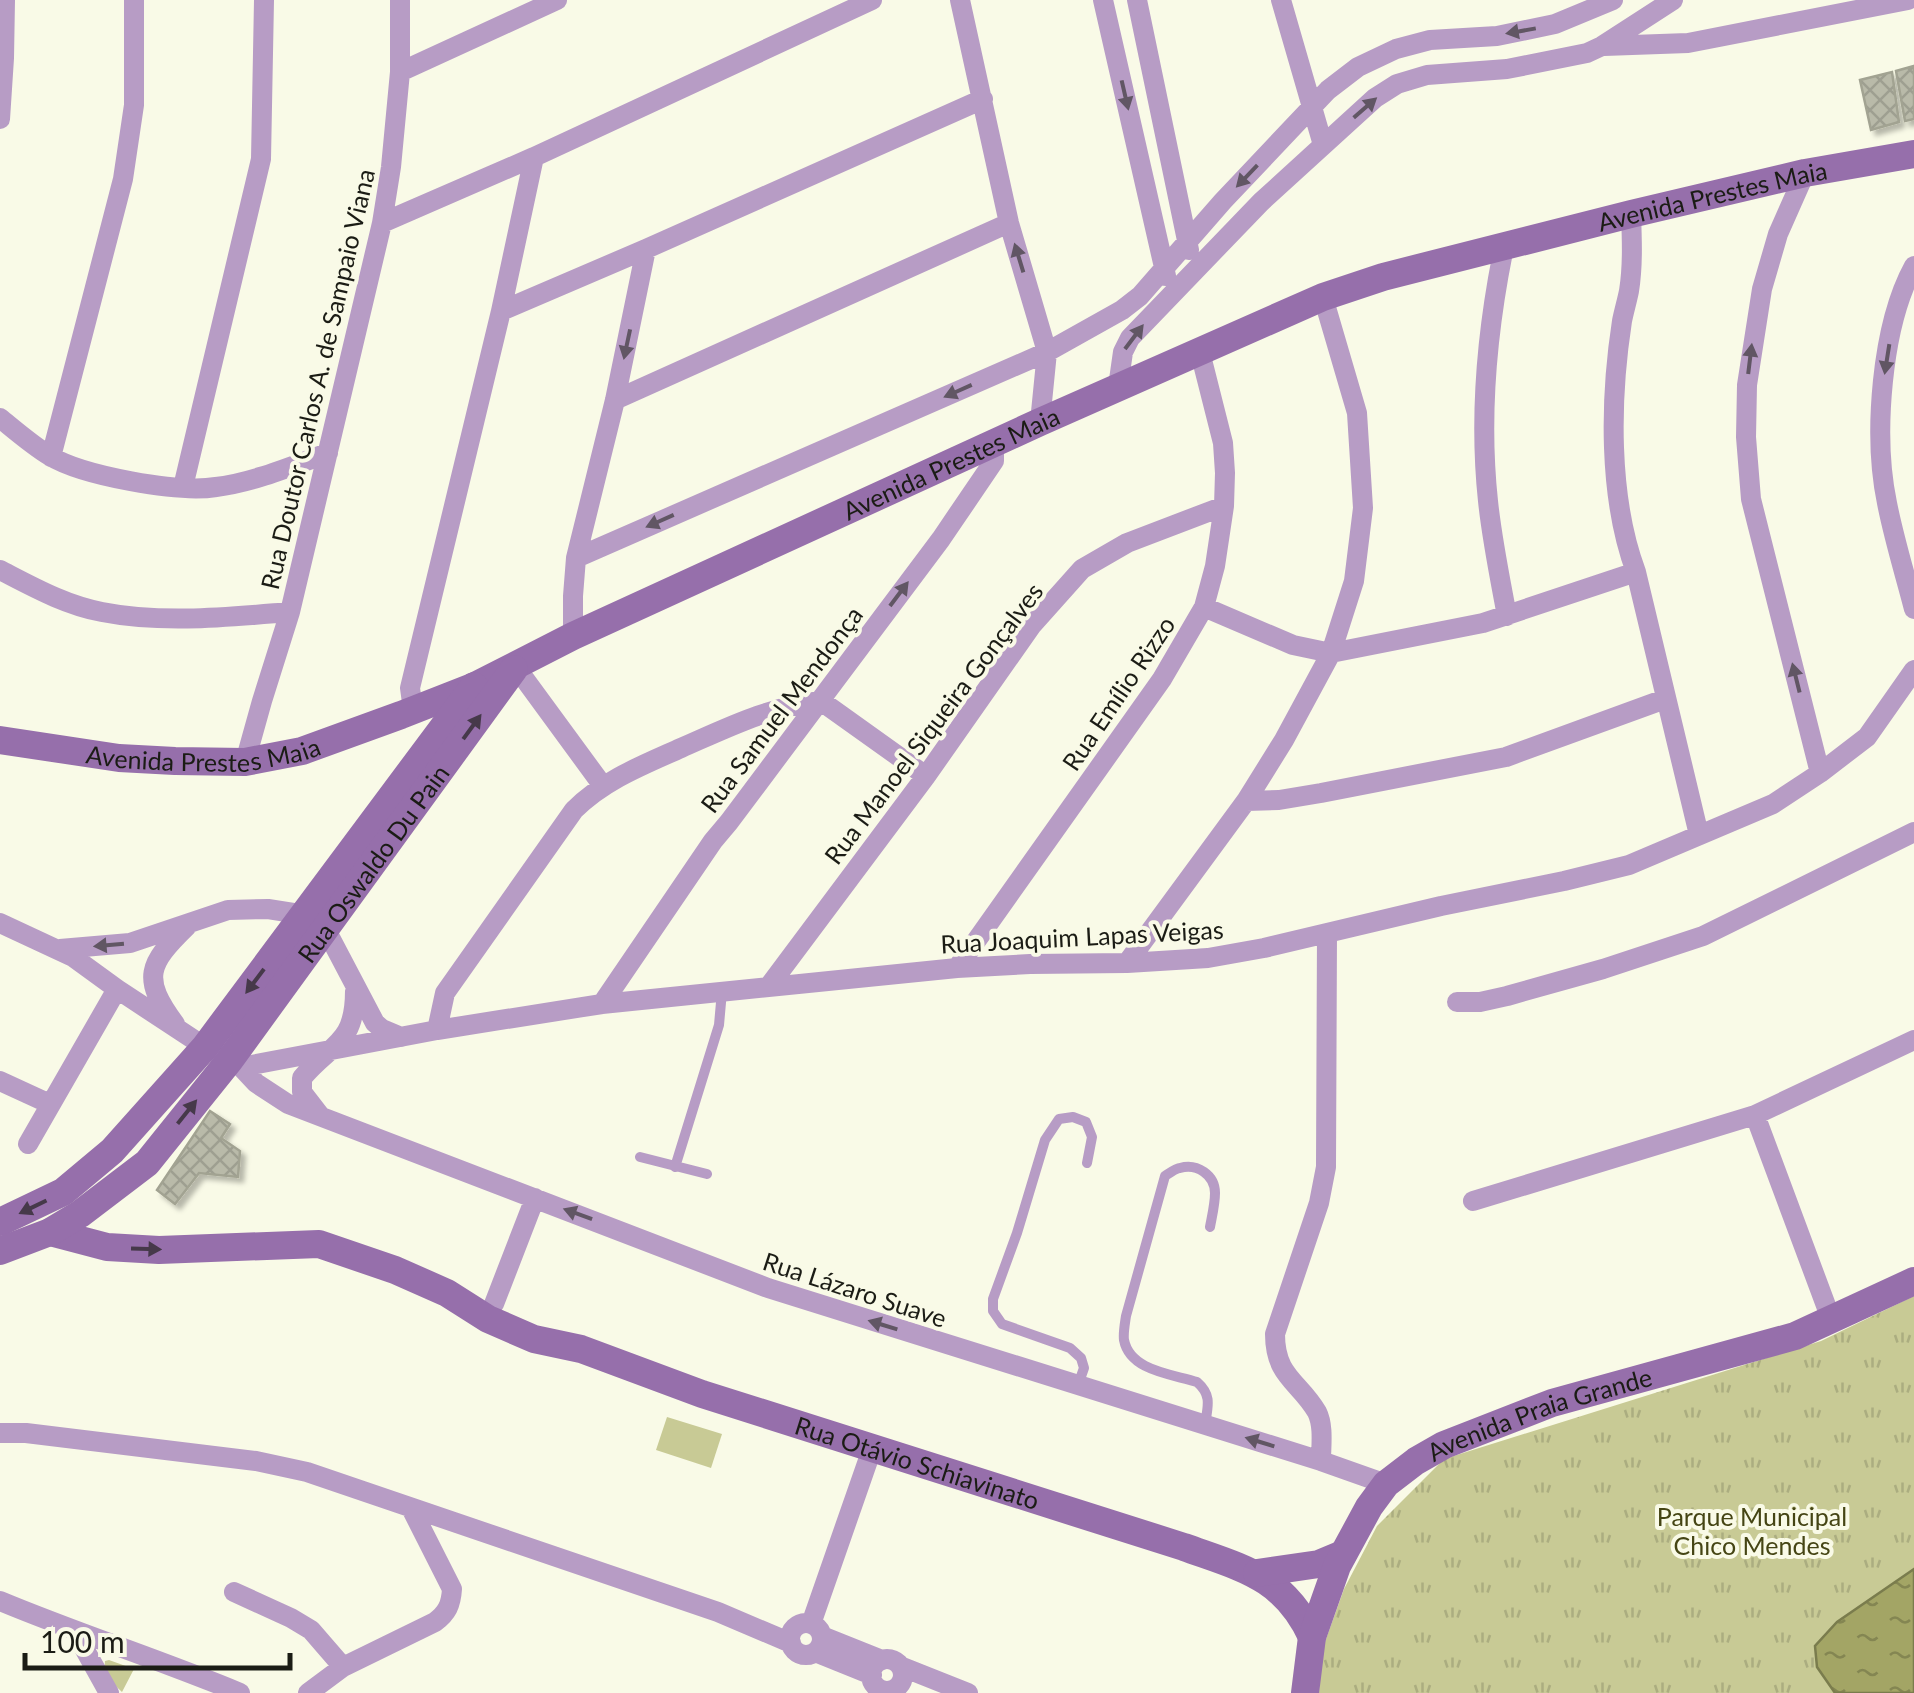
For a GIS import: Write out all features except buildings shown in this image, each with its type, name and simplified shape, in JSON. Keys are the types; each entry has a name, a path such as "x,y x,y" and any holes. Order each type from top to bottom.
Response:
{"main road":[{"name":"Avenida Prestes Maia","path":"0,740 132,759 246,762 302,751 474,686 574,636 1040,422 1323,297 1383,277 1630,214 1805,173 1914,154"},
{"name":"Rua Oswaldo Du Pain","path":"315,922 515,666"},
{"name":"Rua Oswaldo Du Pain","path":"225,1058 474,686"},
{"path":"0,1222 63,1192 225,1058"},
{"path":"0,1251 50,1232 80,1214 147,1162 225,1058"},
{"name":"Rua Otávio Schiavinato","path":"50,1232 107,1247 159,1250 319,1244 491,1312 534,1339 581,1349 702,1394 1256,1573 1301,1614 1312,1637"},
{"name":"Avenida Praia Grande","path":"1305,1693 1312,1637 1344,1554 1386,1484 1416,1461 1495,1424 1587,1393 1795,1336 1914,1281"},
{"name":"Rua Otávio Schiavinato","path":"1256,1573 1319,1564 1344,1554"}],"street":[{"path":"0,119 5,0"},
{"path":"51,457 123,179 134,105 134,0"},
{"path":"183,487 261,159 264,0"},
{"name":"Rua Doutor Carlos A. de Sampaio Viana","path":"246,762 290,612 382,223 400,72 400,0"},
{"path":"400,72 557,0"},
{"path":"382,223 872,0"},
{"path":"960,0 1008,224 1047,352 1040,422"},
{"path":"1103,0 1170,298"},
{"path":"1137,0 1193,272"},
{"path":"1282,0 1323,145"},
{"path":"576,558 1047,352 1122,310 1140,296 1328,90 1358,68 1396,48 1430,40 1531,30 1613,0"},
{"path":"1118,387 1123,352 1130,338 1261,202 1375,98 1397,84 1427,75 1506,69 1594,49 1688,43 1908,0"},
{"path":"1671,3 1670,25 1688,43"},
{"path":"1594,49 1671,3"},
{"path":"501,311 983,99"},
{"path":"414,710 410,688 534,157"},
{"path":"1805,173 1778,234 1762,289 1747,385 1746,436 1751,499 1820,773"},
{"path":"1630,214 1629,292 1622,319 1615,419 1619,505 1699,835"},
{"path":"615,400 1008,224"},
{"path":"1504,247 1488,342 1484,437 1488,498 1507,616"},
{"path":"574,636 576,558 615,400 646,249"},
{"path":"1914,266 1896,314 1886,359 1880,440 1886,501 1914,609"},
{"path":"1127,963 1246,801 1284,740 1331,653 1354,581 1363,508 1356,414 1323,297"},
{"name":"Rua Emílio Rizzo","path":"957,968 1162,680 1204,606 1224,506 1223,443 1200,352"},
{"path":"0,418 51,457 80,468 183,487 212,488 252,480 328,453"},
{"name":"Rua Samuel Mendonça","path":"602,1004 713,841 972,494 994,461 994,444"},
{"name":"Rua Manoel Siqueira Gonçalves","path":"769,986 926,776 1032,625 1082,569 1127,543 1224,506"},
{"path":"0,570 52,597 101,612 197,618 290,612"},
{"path":"1204,606 1293,645 1331,653 1507,616 1636,572"},
{"path":"515,666 603,786"},
{"name":"Rua Joaquim Lapas Veigas","path":"225,1058 333,1050 602,1004 769,986 957,968 1208,958 1564,881 1629,865 1772,804 1867,737 1914,670"},
{"path":"1246,801 1322,793 1506,758 1665,699"},
{"path":"437,1030 445,993 574,810 603,786 633,770 756,714 820,701 926,776"},
{"path":"1457,1002 1507,996 1702,936 1914,832"},
{"path":"54,950 130,944 228,910 268,908 315,922 375,1023 401,1037"},
{"path":"180,1031 155,990 153,976 160,953 192,922"},
{"name":"Rua Lázaro Suave","path":"0,923 73,957 225,1058 273,1096 768,1288 1386,1484"},
{"path":"1321,1461 1318,1414 1291,1381 1275,1353 1275,1334 1319,1203 1326,1168 1327,933"},
{"path":"28,1144 117,989"},
{"path":"319,1114 302,1092 302,1078 333,1050 349,1028 355,1014 355,989"},
{"path":"1473,1201 1755,1115 1914,1040"},
{"path":"0,1081 50,1104"},
{"path":"1755,1115 1831,1318"},
{"path":"491,1312 534,1198"},
{"path":"0,1432 256,1461 307,1472 718,1612 808,1636 885,1678 966,1693"},
{"path":"808,1636 872,1449"},
{"path":"308,1693 343,1668 446,1614 452,1590 412,1508"},
{"path":"234,1592 310,1630 343,1668"},
{"path":"0,1601 240,1693"},
{"path":"75,1632 109,1693"}],"lane":[{"path":"675,1167 718,1025 722,991"},
{"path":"1078,1386 1084,1368 1080,1358 1070,1348 1002,1324 993,1311 993,1299 1045,1140 1059,1119 1073,1117 1086,1122 1092,1137 1087,1163"},
{"path":"640,1157 707,1174"},
{"path":"1205,1425 1209,1398 1204,1388 1197,1382 1142,1366 1124,1340 1126,1316 1165,1176 1178,1168 1190,1167 1210,1177 1216,1191 1210,1227"}],"green space":[{"name":"Parque Municipal Chico Mendes","path":"1914,1296 1914,1693 1319,1693 1321,1653 1344,1589 1377,1526 1444,1459 1821,1341"},
{"path":"667,1417 722,1434 711,1468 656,1450"},
{"path":"105,1661 134,1669 122,1692 104,1675"}],"water":[{"path":"1914,1569 1914,1693 1835,1693 1817,1667 1815,1646 1837,1622"}]}
